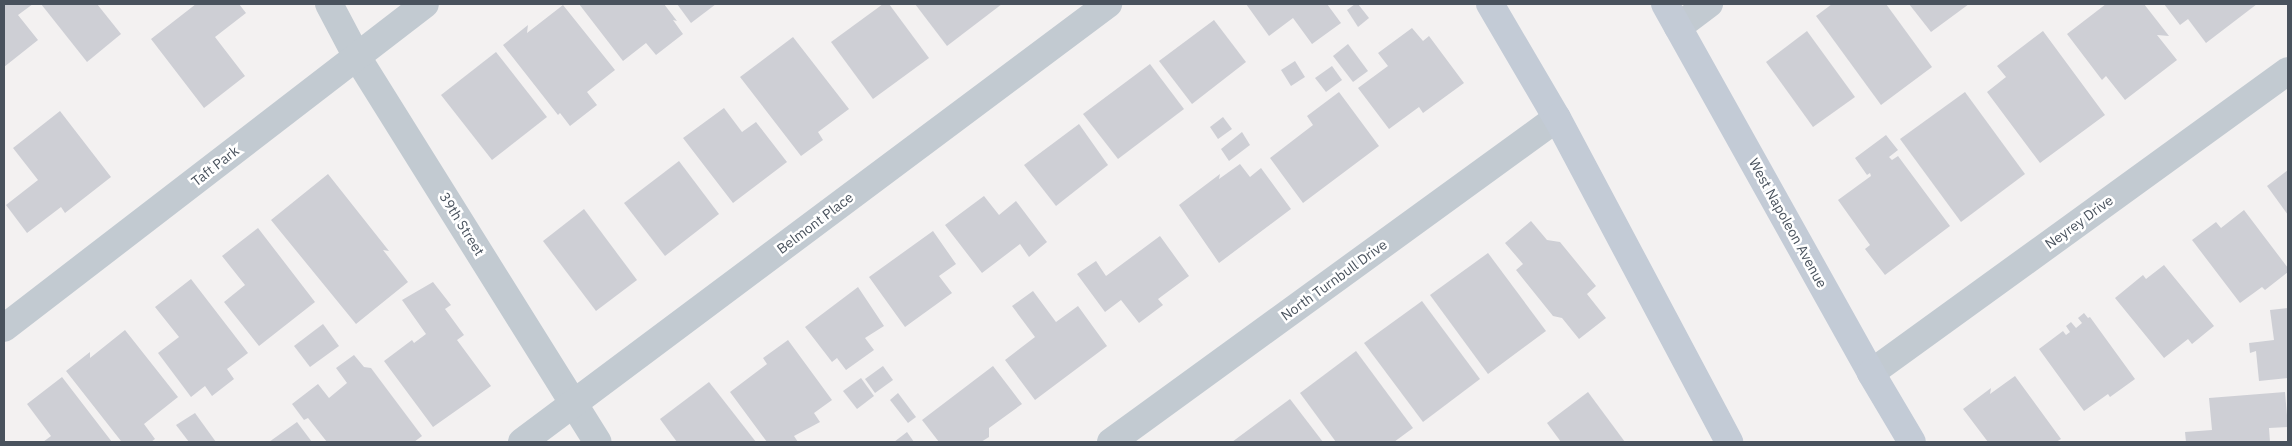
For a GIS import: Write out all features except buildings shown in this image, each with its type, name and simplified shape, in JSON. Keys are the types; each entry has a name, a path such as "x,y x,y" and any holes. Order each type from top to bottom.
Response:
{"main road":[{"path":"1490,4 1556,118 1729,442"},
{"name":"West Napoleon Avenue","path":"1672,15 1871,373 1912,442"}],"street":[{"name":"39th Street","path":"329,4 357,57 598,442"},
{"name":"Taft Park","path":"4,328 425,4"},
{"name":"Belmont Place","path":"522,442 1108,4"},
{"path":"1672,15 1709,4"},
{"name":"Neyrey Drive","path":"1871,373 2288,71"},
{"name":"North Turnbull Drive","path":"1111,442 1556,118"}]}
